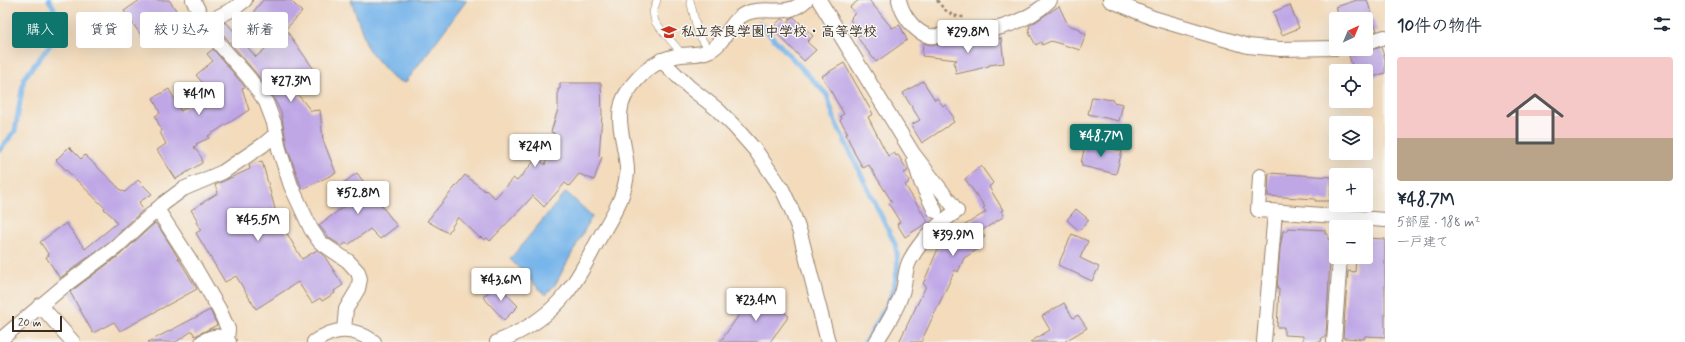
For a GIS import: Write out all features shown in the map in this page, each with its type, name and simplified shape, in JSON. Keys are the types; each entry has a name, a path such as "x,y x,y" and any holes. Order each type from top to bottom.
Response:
{"street":[{"path":"193,0 200,12"},
{"path":"224,14 235,8 245,0"},
{"path":"497,342 523,330 537,321 564,296 577,277 618,207 624,191 627,173 627,156 620,125 621,104 626,92 647,70 661,60 709,51 717,45 744,14 758,10 782,12 799,7 806,0"},
{"path":"819,0 912,152 957,211 943,220 910,259 906,270 902,291 891,318 876,342"},
{"path":"899,0 913,27 929,36 963,34 996,28 1026,18 1050,0"},
{"path":"1110,0 1154,18 1248,46 1280,49 1329,48"},
{"path":"1373,41 1385,37"},
{"path":"223,48 249,78 266,102 274,122 279,150 291,186 311,229 320,242 348,261 358,272 360,279 358,289 346,309 344,330"},
{"path":"661,60 689,87 717,109 734,126 756,151 782,189 800,233 828,342"},
{"path":"0,340 40,305 115,248 157,209 183,189 223,172 263,145 276,134"},
{"path":"912,152 921,182 935,211"},
{"path":"1260,176 1258,210 1329,220"},
{"path":"157,209 194,266 219,309 228,329 228,341 220,337 212,336 202,342"},
{"path":"1264,342 1275,212"},
{"path":"1373,221 1385,220"},
{"path":"1334,342 1340,264"},
{"path":"40,305 62,332 73,342"},
{"path":"314,342 334,331 344,330 366,336 374,342"}],"lane":[{"path":"656,0 653,12 655,22 683,55"},
{"path":"690,0 698,33 709,51"}],"path":[{"path":"937,0 948,14 958,17 973,17"}],"water":[{"path":"351,0 467,0 405,83 394,79 368,49"},
{"path":"566,192 592,216 555,285 545,295 510,259"}],"building":[{"path":"140,0 169,0 177,12 140,12 140,34 132,22 132,12 124,11"},
{"path":"263,0 290,0 302,12 288,27 288,12 254,11"},
{"path":"859,0 869,0 892,28 900,25 907,40 876,62 857,37 862,34 850,20 855,13 850,7"},
{"path":"1357,0 1367,0 1371,12 1338,12 1336,7"},
{"path":"1290,5 1299,28 1282,35 1273,12"},
{"path":"1059,6 1068,25 1080,29 1080,31 1086,34 1080,50 1051,41 1042,45 1041,42 1036,45 1029,33 1029,26"},
{"path":"792,17 794,17 813,36 807,42 816,50 804,61 772,28 781,19 787,23"},
{"path":"1373,19 1377,31 1373,32"},
{"path":"226,22 232,29 232,45 224,35 224,23"},
{"path":"288,33 318,75 295,91 311,111 320,110 323,140 336,173 302,189 287,147 281,112 273,97 256,73 235,48 248,48 256,57 266,48 288,48"},
{"path":"1001,38 1004,63 989,65 974,70 956,74 954,62 957,60 922,56 923,43 931,45 958,44"},
{"path":"1381,47 1385,59 1385,73 1373,77 1373,64 1352,64 1349,56 1373,56 1373,49"},
{"path":"213,49 245,87 242,88 249,110 208,136 209,138 196,144 197,145 194,147 202,158 202,163 176,179 157,150 166,144 155,116 160,113 153,98 169,89 181,111 205,94 202,90 206,87 196,75 213,61 207,54"},
{"path":"844,63 873,114 868,117 888,156 894,152 896,156 898,155 908,171 904,173 909,181 905,185 928,222 905,237 897,224 900,222 889,204 892,202 869,165 863,168 855,154 846,134 848,133 840,120 842,119 840,116 844,114 822,76"},
{"path":"923,81 935,100 937,98 943,106 945,105 954,118 952,119 954,122 922,143 911,125 920,120 903,93"},
{"path":"560,83 601,83 602,115 599,156 602,157 594,180 579,174 569,186 565,183 544,207 533,196 490,241 487,238 484,240 481,237 480,238 458,217 448,233 427,221 465,175 495,198 513,178 517,181 537,158 545,165 554,133 551,132 558,109 558,89 560,89"},
{"path":"1092,97 1113,100 1113,102 1123,104 1119,121 1088,114"},
{"path":"1086,142 1122,151 1116,174 1082,166 1081,163"},
{"path":"69,147 81,159 85,155 122,191 125,192 138,180 152,194 139,202 143,210 110,241 60,278 46,257 49,255 40,242 66,223 85,249 117,223 114,220 115,219 104,209 105,208 56,160"},
{"path":"262,161 278,220 302,259 317,250 323,254 343,285 334,291 335,293 322,301 320,298 312,303 298,282 256,309 236,276 225,282 196,233 201,230 196,222 198,221 191,210 218,193 215,185 250,169 249,165"},
{"path":"981,166 993,183 989,187 1003,210 1001,211 1004,215 981,231 985,237 981,239 981,244 979,245 980,248 964,258 958,272 955,270 921,342 899,342 926,286 923,284 946,230 948,228 952,233 986,212 983,208 985,207 965,179"},
{"path":"357,173 397,226 380,239 370,229 348,245 346,243 342,246 329,238 319,225 349,203 338,187"},
{"path":"1269,173 1329,177 1329,201 1268,196"},
{"path":"1076,209 1089,220 1079,231 1067,220"},
{"path":"155,223 161,230 197,289 120,331 114,322 93,333 70,292 120,255"},
{"path":"1288,228 1325,230 1325,234 1328,234 1330,264 1326,337 1322,337 1321,342 1303,342 1303,336 1284,335 1284,327 1277,327 1279,289 1277,289 1280,248 1283,231 1287,231"},
{"path":"1072,234 1088,241 1080,258 1099,267 1092,281 1058,265"},
{"path":"1373,238 1385,239 1385,337 1365,336 1364,339 1343,338 1348,271 1355,272 1356,264 1373,264"},
{"path":"497,284 518,306 504,320 483,297"},
{"path":"755,292 789,316 770,342 720,342"},
{"path":"1064,303 1073,318 1078,315 1087,328 1064,342 1030,342 1050,330 1042,316"},
{"path":"210,310 217,325 195,336 192,331 176,342 148,342"}],"waterway":[{"path":"0,150 15,131 24,78 51,44 54,8 49,0"},
{"path":"759,23 827,95 835,121 895,244 897,257 895,283 891,296 879,320 865,342"}],"place":[{"name":"私立奈良学園中学校・高等学校","path":"669,32"}]}
